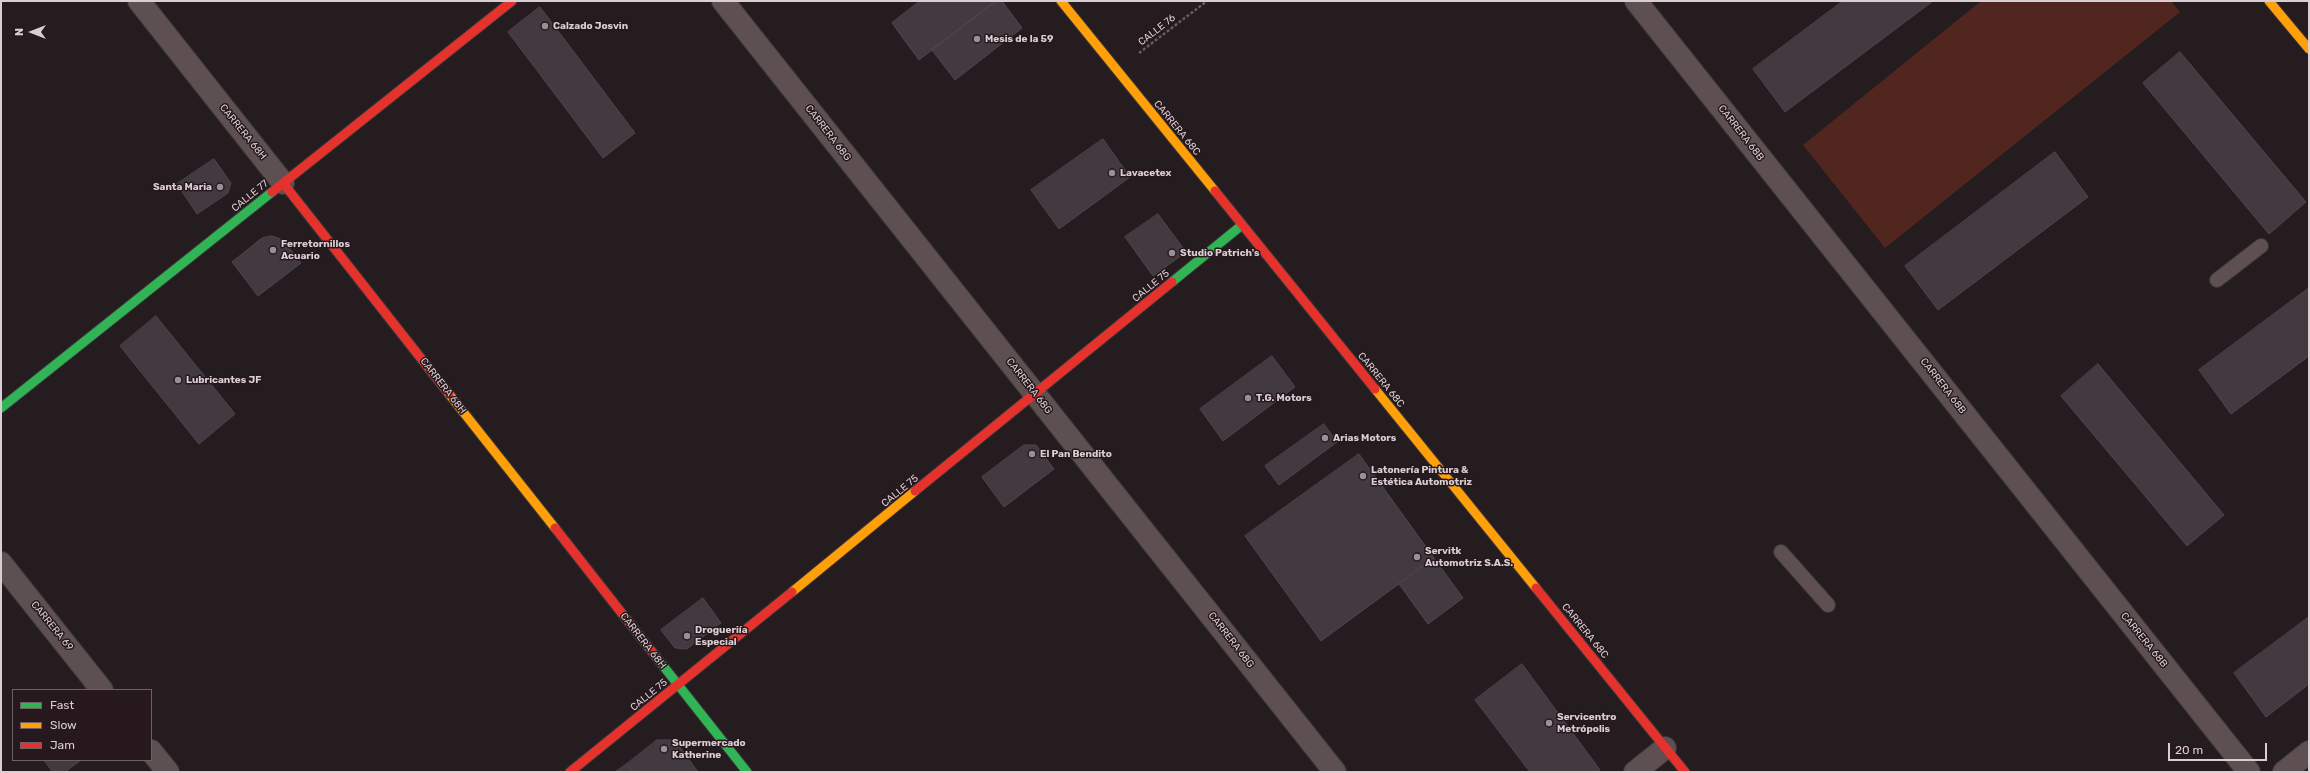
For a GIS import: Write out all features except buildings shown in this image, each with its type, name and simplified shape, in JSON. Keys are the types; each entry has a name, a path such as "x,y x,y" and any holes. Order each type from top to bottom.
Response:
{"street":[{"name":"CARRERA 68H","path":"139,1 747,772"},
{"name":"CALLE 77","path":"1,408 512,1"},
{"name":"CARRERA 68G","path":"723,1 1335,772"},
{"name":"CARRERA 68C","path":"1061,1 1685,772"},
{"name":"CARRERA 68B","path":"1636,1 2249,772"},
{"path":"2269,1 2309,48"},
{"name":"CALLE 75","path":"570,772 1036,395 1242,225"},
{"name":"CARRERA 69","path":"1,563 101,689"},
{"path":"1634,772 1665,748"},
{"path":"152,752 168,772"},
{"path":"2284,772 2309,752"}],"lane":[{"path":"2217,280 2261,246"},
{"path":"1781,552 1828,605"}],"path":[{"name":"CALLE 76","path":"1117,71 1207,1"}],"shaded area":[{"path":"1981,1 2171,1 2180,12 1885,248 1803,145"}],"traffic: fast":[{"path":"1,408 272,192"},
{"path":"1172,282 1242,225"},
{"path":"653,653 747,772"}],"traffic: slow":[{"path":"1061,1 1215,191"},
{"path":"2269,1 2309,49"},
{"path":"1375,389 1536,588"},
{"path":"449,394 555,528"},
{"path":"792,592 915,491"}],"traffic: jam":[{"path":"272,192 512,1"},
{"path":"283,183 449,394"},
{"path":"1215,191 1375,389"},
{"path":"915,491 1172,282"},
{"path":"555,528 653,653"},
{"path":"1536,588 1685,772"},
{"path":"570,772 792,592"}],"place":[{"name":"Calzado Josvin","path":"545,26"},
{"name":"Mesis de la 59","path":"977,39"},
{"name":"Lavacetex","path":"1112,173"},
{"name":"Santa Maria","path":"220,187"},
{"name":"Ferretornillos Acuario","path":"273,250"},
{"name":"Studio Patrich's","path":"1172,253"},
{"name":"Lubricantes JF","path":"178,380"},
{"name":"T.G. Motors","path":"1248,398"},
{"name":"Arias Motors","path":"1325,438"},
{"name":"El Pan Bendito","path":"1032,454"},
{"name":"Latonería Pintura & Estética Automotriz","path":"1363,476"},
{"name":"Servitk Automotriz S.A.S.","path":"1417,557"},
{"name":"Drogueriía Especial","path":"687,636"},
{"name":"Servicentro Metrópolis","path":"1549,723"},
{"name":"Supermercado Katherine","path":"664,749"}]}
